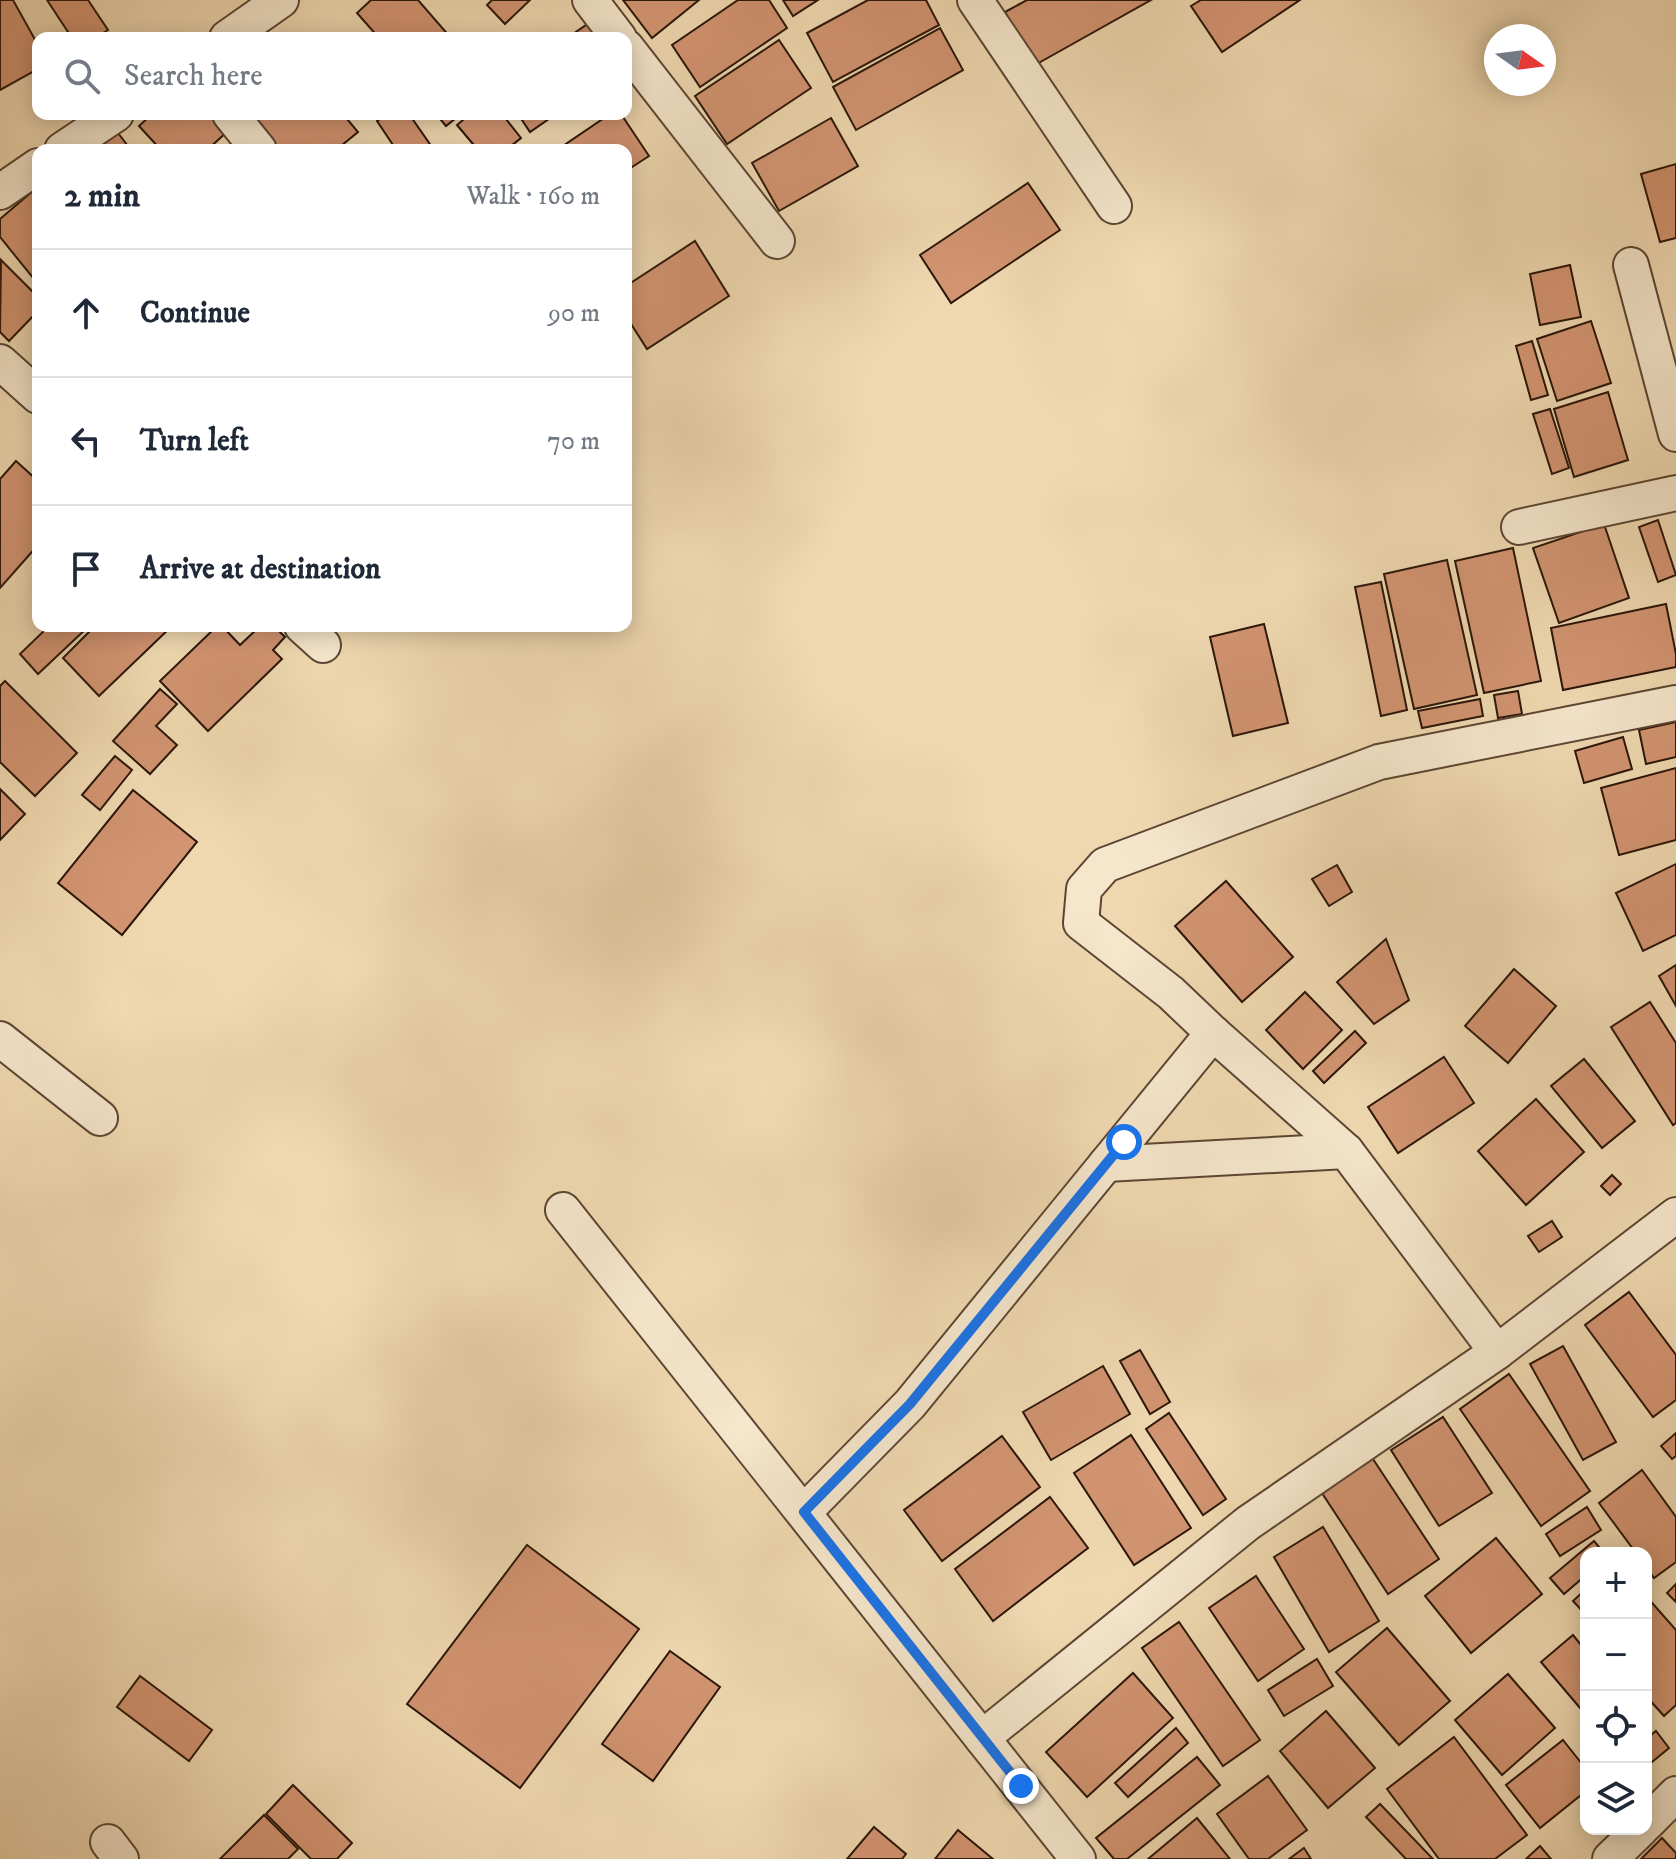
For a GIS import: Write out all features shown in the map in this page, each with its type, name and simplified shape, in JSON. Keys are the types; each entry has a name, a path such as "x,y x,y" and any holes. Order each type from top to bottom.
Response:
{"street":[{"path":"236,32 281,0"},
{"path":"590,0 614,32"},
{"path":"975,0 1114,206"},
{"path":"632,55 777,241"},
{"path":"71,144 107,120"},
{"path":"235,120 254,144"},
{"path":"0,192 32,170"},
{"path":"1631,265 1676,434"},
{"path":"0,362 32,391"},
{"path":"1519,527 1676,493"},
{"path":"1497,1352 1346,1151 1171,993 1081,923 1084,889 1105,865 1379,762 1676,703"},
{"path":"804,1512 910,1404 1213,1033"},
{"path":"0,1039 100,1118"},
{"path":"1106,1164 1346,1151"},
{"path":"563,1210 1078,1859"},
{"path":"982,1738 1248,1523 1497,1352 1676,1215"},
{"path":"1652,1818 1676,1794"},
{"path":"1610,1859 1635,1835"}],"building":[{"path":"0,0 13,0 32,34 32,72 0,90"},
{"path":"47,0 88,0 108,30 105,32 68,32"},
{"path":"371,0 418,0 446,32 374,32 357,13"},
{"path":"492,0 530,0 505,24 487,5"},
{"path":"623,0 699,0 652,38"},
{"path":"738,0 769,0 787,28 700,87 672,45"},
{"path":"783,0 818,0 793,16"},
{"path":"868,0 926,0 939,25 833,82 807,33"},
{"path":"1027,0 1151,0 1035,65 1005,12"},
{"path":"1201,0 1300,0 1222,52 1191,6"},
{"path":"595,19 603,32 576,32"},
{"path":"940,28 963,70 856,130 833,87"},
{"path":"779,40 811,88 727,144 695,96"},
{"path":"831,118 858,166 779,211 752,163"},
{"path":"146,120 218,120 228,131 214,144 156,144 139,126"},
{"path":"255,120 348,120 358,132 343,144 274,144"},
{"path":"413,120 430,144 392,144 377,121"},
{"path":"463,120 507,120 521,138 514,144 473,144 457,125"},
{"path":"522,120 547,120 530,132"},
{"path":"601,120 625,120 649,156 632,167 632,144 566,144"},
{"path":"118,133 126,144 104,144"},
{"path":"1676,164 1676,238 1660,242 1641,174"},
{"path":"1028,183 1060,230 951,303 920,255"},
{"path":"32,192 32,277 0,237 0,219"},
{"path":"695,241 729,296 647,349 632,325 632,282"},
{"path":"1,260 32,291 32,317 9,341 0,332"},
{"path":"1570,265 1581,317 1540,325 1530,274"},
{"path":"1591,321 1611,383 1557,401 1537,339"},
{"path":"1532,341 1548,395 1531,400 1516,346"},
{"path":"1608,392 1628,460 1574,477 1554,409"},
{"path":"1550,409 1569,468 1552,474 1533,414"},
{"path":"16,461 32,476 32,552 0,588 0,479"},
{"path":"1658,520 1676,575 1658,582 1639,527"},
{"path":"1604,524 1629,598 1559,623 1533,548"},
{"path":"1513,548 1541,681 1484,693 1455,561"},
{"path":"1447,560 1477,695 1414,709 1384,574"},
{"path":"1381,582 1407,710 1381,716 1355,587"},
{"path":"1666,604 1676,667 1563,690 1551,628"},
{"path":"1264,624 1288,723 1233,736 1210,637"},
{"path":"43,632 83,632 38,674 20,654"},
{"path":"89,632 166,632 99,696 63,658"},
{"path":"211,632 228,632 240,645 254,632 280,632 285,637 273,650 282,659 208,731 160,681"},
{"path":"5,681 77,753 35,796 0,762 0,686"},
{"path":"160,689 177,704 156,726 177,745 150,774 113,741"},
{"path":"1518,691 1522,714 1498,718 1494,695"},
{"path":"1480,699 1483,716 1422,728 1418,711"},
{"path":"1676,722 1676,757 1646,764 1639,730"},
{"path":"1623,737 1632,769 1584,783 1575,751"},
{"path":"115,756 132,770 100,810 82,795"},
{"path":"1676,768 1676,840 1619,855 1601,788"},
{"path":"0,789 25,814 0,840"},
{"path":"133,790 197,842 122,935 58,883"},
{"path":"1676,864 1676,935 1643,951 1616,893"},
{"path":"1337,865 1352,892 1329,906 1312,879"},
{"path":"1226,881 1293,957 1242,1002 1175,926"},
{"path":"1386,939 1409,1000 1374,1024 1337,982"},
{"path":"1676,965 1676,1006 1659,976"},
{"path":"1514,969 1556,1006 1508,1063 1465,1026"},
{"path":"1305,992 1342,1030 1303,1069 1266,1030"},
{"path":"1650,1002 1676,1043 1676,1123 1673,1125 1611,1027"},
{"path":"1355,1031 1366,1043 1324,1083 1313,1071"},
{"path":"1444,1057 1474,1103 1398,1153 1368,1107"},
{"path":"1584,1059 1635,1121 1602,1148 1551,1086"},
{"path":"1536,1099 1584,1152 1526,1205 1478,1151"},
{"path":"1612,1175 1621,1184 1610,1195 1601,1186"},
{"path":"1552,1221 1562,1237 1539,1252 1528,1236"},
{"path":"1629,1292 1676,1355 1676,1400 1653,1417 1585,1325"},
{"path":"1563,1346 1616,1442 1583,1460 1530,1364"},
{"path":"1140,1350 1170,1402 1150,1414 1120,1361"},
{"path":"1103,1366 1130,1414 1051,1460 1023,1412"},
{"path":"1509,1374 1590,1491 1541,1526 1460,1409"},
{"path":"1169,1413 1226,1499 1203,1515 1146,1429"},
{"path":"1443,1417 1492,1493 1439,1526 1391,1450"},
{"path":"1676,1433 1676,1456 1672,1459 1661,1446"},
{"path":"1131,1435 1191,1528 1134,1565 1074,1473"},
{"path":"1002,1436 1040,1487 942,1561 904,1510"},
{"path":"1371,1456 1439,1559 1388,1594 1320,1490"},
{"path":"1642,1470 1676,1517 1676,1562 1654,1578 1652,1547 1632,1547 1599,1503"},
{"path":"1050,1497 1088,1548 993,1621 955,1569"},
{"path":"1587,1507 1601,1530 1560,1556 1546,1534"},
{"path":"1323,1527 1379,1621 1329,1652 1274,1557"},
{"path":"1496,1538 1542,1594 1471,1653 1425,1596"},
{"path":"527,1545 639,1629 520,1788 407,1704"},
{"path":"1580,1553 1580,1580 1564,1594 1550,1578"},
{"path":"1256,1576 1304,1649 1258,1681 1209,1608"},
{"path":"1676,1584 1676,1602 1667,1593"},
{"path":"1580,1595 1580,1609 1573,1601"},
{"path":"1652,1603 1676,1630 1676,1705 1664,1716 1652,1703"},
{"path":"1179,1622 1260,1740 1223,1766 1142,1648"},
{"path":"1387,1628 1450,1701 1399,1745 1336,1672"},
{"path":"1573,1635 1580,1644 1580,1708 1541,1662"},
{"path":"670,1651 720,1687 653,1781 602,1744"},
{"path":"1317,1659 1333,1686 1284,1716 1268,1690"},
{"path":"1133,1673 1173,1718 1087,1797 1046,1752"},
{"path":"1508,1674 1555,1728 1502,1775 1455,1720"},
{"path":"140,1676 212,1730 189,1761 117,1707"},
{"path":"1326,1711 1375,1768 1328,1808 1280,1751"},
{"path":"1176,1728 1188,1743 1128,1797 1115,1783"},
{"path":"1656,1731 1669,1748 1652,1762 1652,1734"},
{"path":"1454,1737 1527,1835 1495,1859 1439,1859 1387,1789"},
{"path":"1563,1740 1580,1761 1580,1796 1540,1828 1506,1785"},
{"path":"1197,1757 1220,1785 1127,1859 1114,1859 1096,1838"},
{"path":"1268,1776 1307,1830 1268,1859 1249,1859 1217,1814"},
{"path":"293,1785 352,1843 337,1859 311,1859 266,1814"},
{"path":"1380,1804 1433,1859 1406,1859 1366,1817"},
{"path":"264,1815 298,1849 288,1859 220,1859"},
{"path":"1197,1818 1230,1859 1148,1859"},
{"path":"874,1827 906,1854 902,1859 847,1859"},
{"path":"958,1830 993,1859 935,1859"},
{"path":"1662,1838 1676,1853 1676,1859 1641,1859"},
{"path":"1540,1846 1551,1859 1526,1859"},
{"path":"1304,1848 1311,1859 1289,1859"}],"route":[{"path":"1021,1786 804,1512 910,1404 1124,1142"}]}
